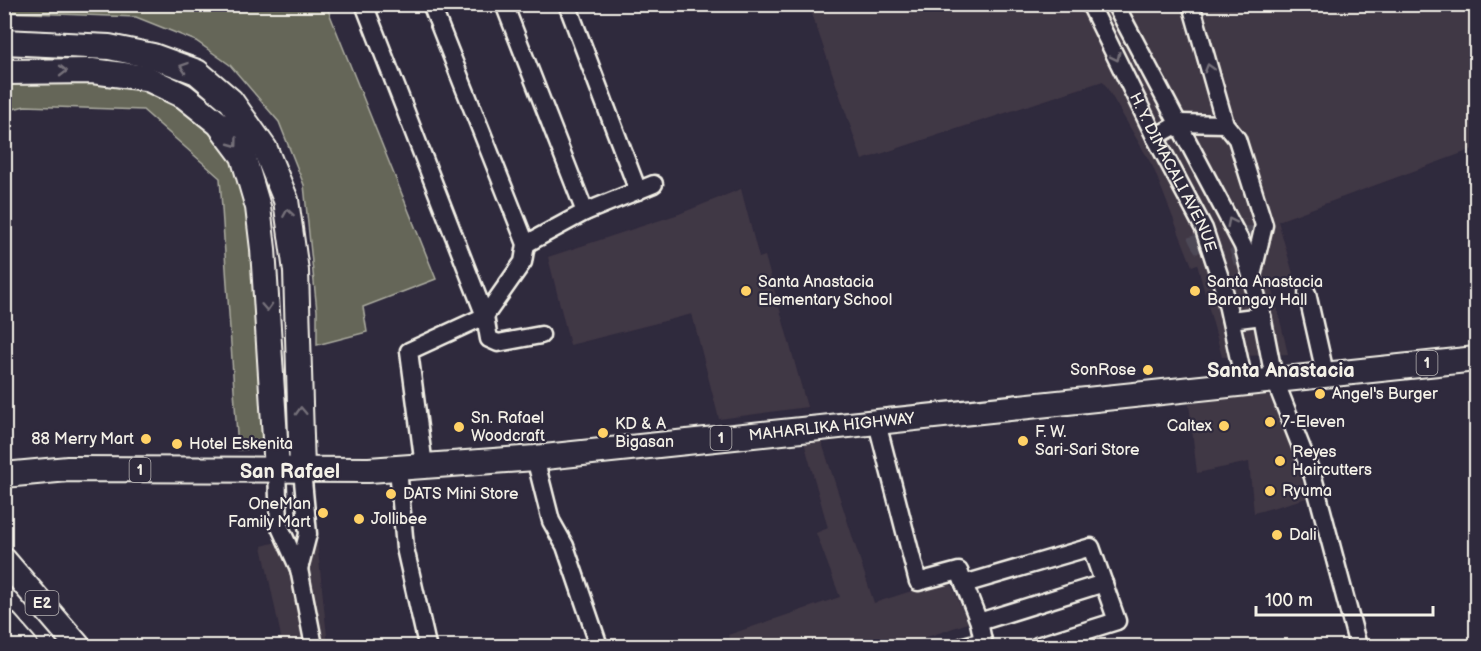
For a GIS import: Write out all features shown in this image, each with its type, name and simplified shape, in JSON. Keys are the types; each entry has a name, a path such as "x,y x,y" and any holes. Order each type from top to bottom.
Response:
{"highway":[{"path":"4,42 109,47 153,56 197,72 231,101 265,148 286,200 296,271 302,470"},
{"path":"4,72 92,71 146,78 184,96 219,124 243,156 258,207 263,249 277,470"},
{"name":"MAHARLIKA HIGHWAY","path":"4,476 68,469 398,468 535,458 1139,396 1274,378 1476,359"},
{"name":"E2","path":"4,560 78,646"},
{"name":"E2","path":"4,622 25,646"}],"street":[{"path":"364,4 485,316 489,339 498,343 541,335"},
{"path":"424,466 409,351 485,316 523,262 525,244 431,4"},
{"path":"504,4 585,212"},
{"path":"567,4 638,191"},
{"name":"H. Y. DIMACALI AVENUE","path":"1090,4 1155,137 1204,229 1224,290 1244,382"},
{"name":"H. Y. DIMACALI AVENUE","path":"1115,4 1243,246 1262,316 1274,378 1313,477 1358,646"},
{"path":"1191,4 1225,124 1237,139 1264,225 1251,276"},
{"path":"1155,137 1179,123 1225,124"},
{"path":"1237,139 1236,165 1250,218"},
{"path":"1171,165 1174,184 1195,235"},
{"path":"525,244 585,212 654,184"},
{"path":"1308,293 1325,373"},
{"path":"1231,320 1262,316"},
{"path":"878,423 918,582 959,572 979,622 984,644 964,646"},
{"path":"535,458 552,521 565,546 599,646"},
{"path":"398,468 406,557 426,645"},
{"path":"277,470 279,525 299,569 314,646"},
{"path":"299,569 308,534 302,470"},
{"path":"279,525 307,519"},
{"path":"964,584 1090,547 1117,621 1037,646"},
{"path":"979,622 1104,583"}],"shaded area":[{"path":"809,5 1476,5 1476,148 1278,221 1294,277 1271,282 1288,354 1222,357 1197,264 1192,266 1153,167 1103,81 862,160"},
{"path":"741,189 759,258 765,256 807,407 719,419 692,314 570,345 548,257 679,214"},
{"path":"1267,392 1285,426 1307,498 1254,513 1249,462 1197,473 1189,404"},
{"path":"821,440 874,603 949,579 968,623 901,646 733,646 728,635 840,597 816,533 828,528 804,442"},
{"path":"316,531 328,646 283,646 262,546"}],"green space":[{"path":"5,4 326,5 436,279 363,307 367,332 317,345 317,311 304,185 279,122 230,65 196,41 136,17 5,12"},
{"path":"5,80 117,84 154,93 187,109 214,136 232,162 246,200 265,423 262,438 251,449 238,450 220,178 143,110 25,106 5,111"}],"tunnel":[{"path":"1195,235 1202,248 1211,256 1221,259 1231,258 1241,253 1247,245 1251,233 1250,218"}],"place":[{"name":"Santa Anastacia Elementary School","path":"746,291"},
{"name":"Santa Anastacia Barangay Hall","path":"1195,291"},
{"name":"SonRose","path":"1148,370"},
{"name":"Angel's Burger","path":"1320,394"},
{"name":"7-Eleven","path":"1270,422"},
{"name":"Caltex","path":"1224,426"},
{"name":"Sn. Rafael Woodcraft","path":"459,427"},
{"name":"KD & A Bigasan","path":"603,433"},
{"name":"88 Merry Mart","path":"146,439"},
{"name":"F. W. Sari-Sari Store","path":"1023,441"},
{"name":"Hotel Eskenita","path":"177,444"},
{"name":"Reyes Haircutters","path":"1280,461"},
{"name":"Ryuma","path":"1270,491"},
{"name":"DATS Mini Store","path":"391,494"},
{"name":"OneMan Family Mart","path":"323,513"},
{"name":"Jollibee","path":"359,519"},
{"name":"Dali","path":"1277,535"}],"district":[{"name":"Santa Anastacia","path":"1281,371"},
{"name":"San Rafael","path":"290,472"}]}
